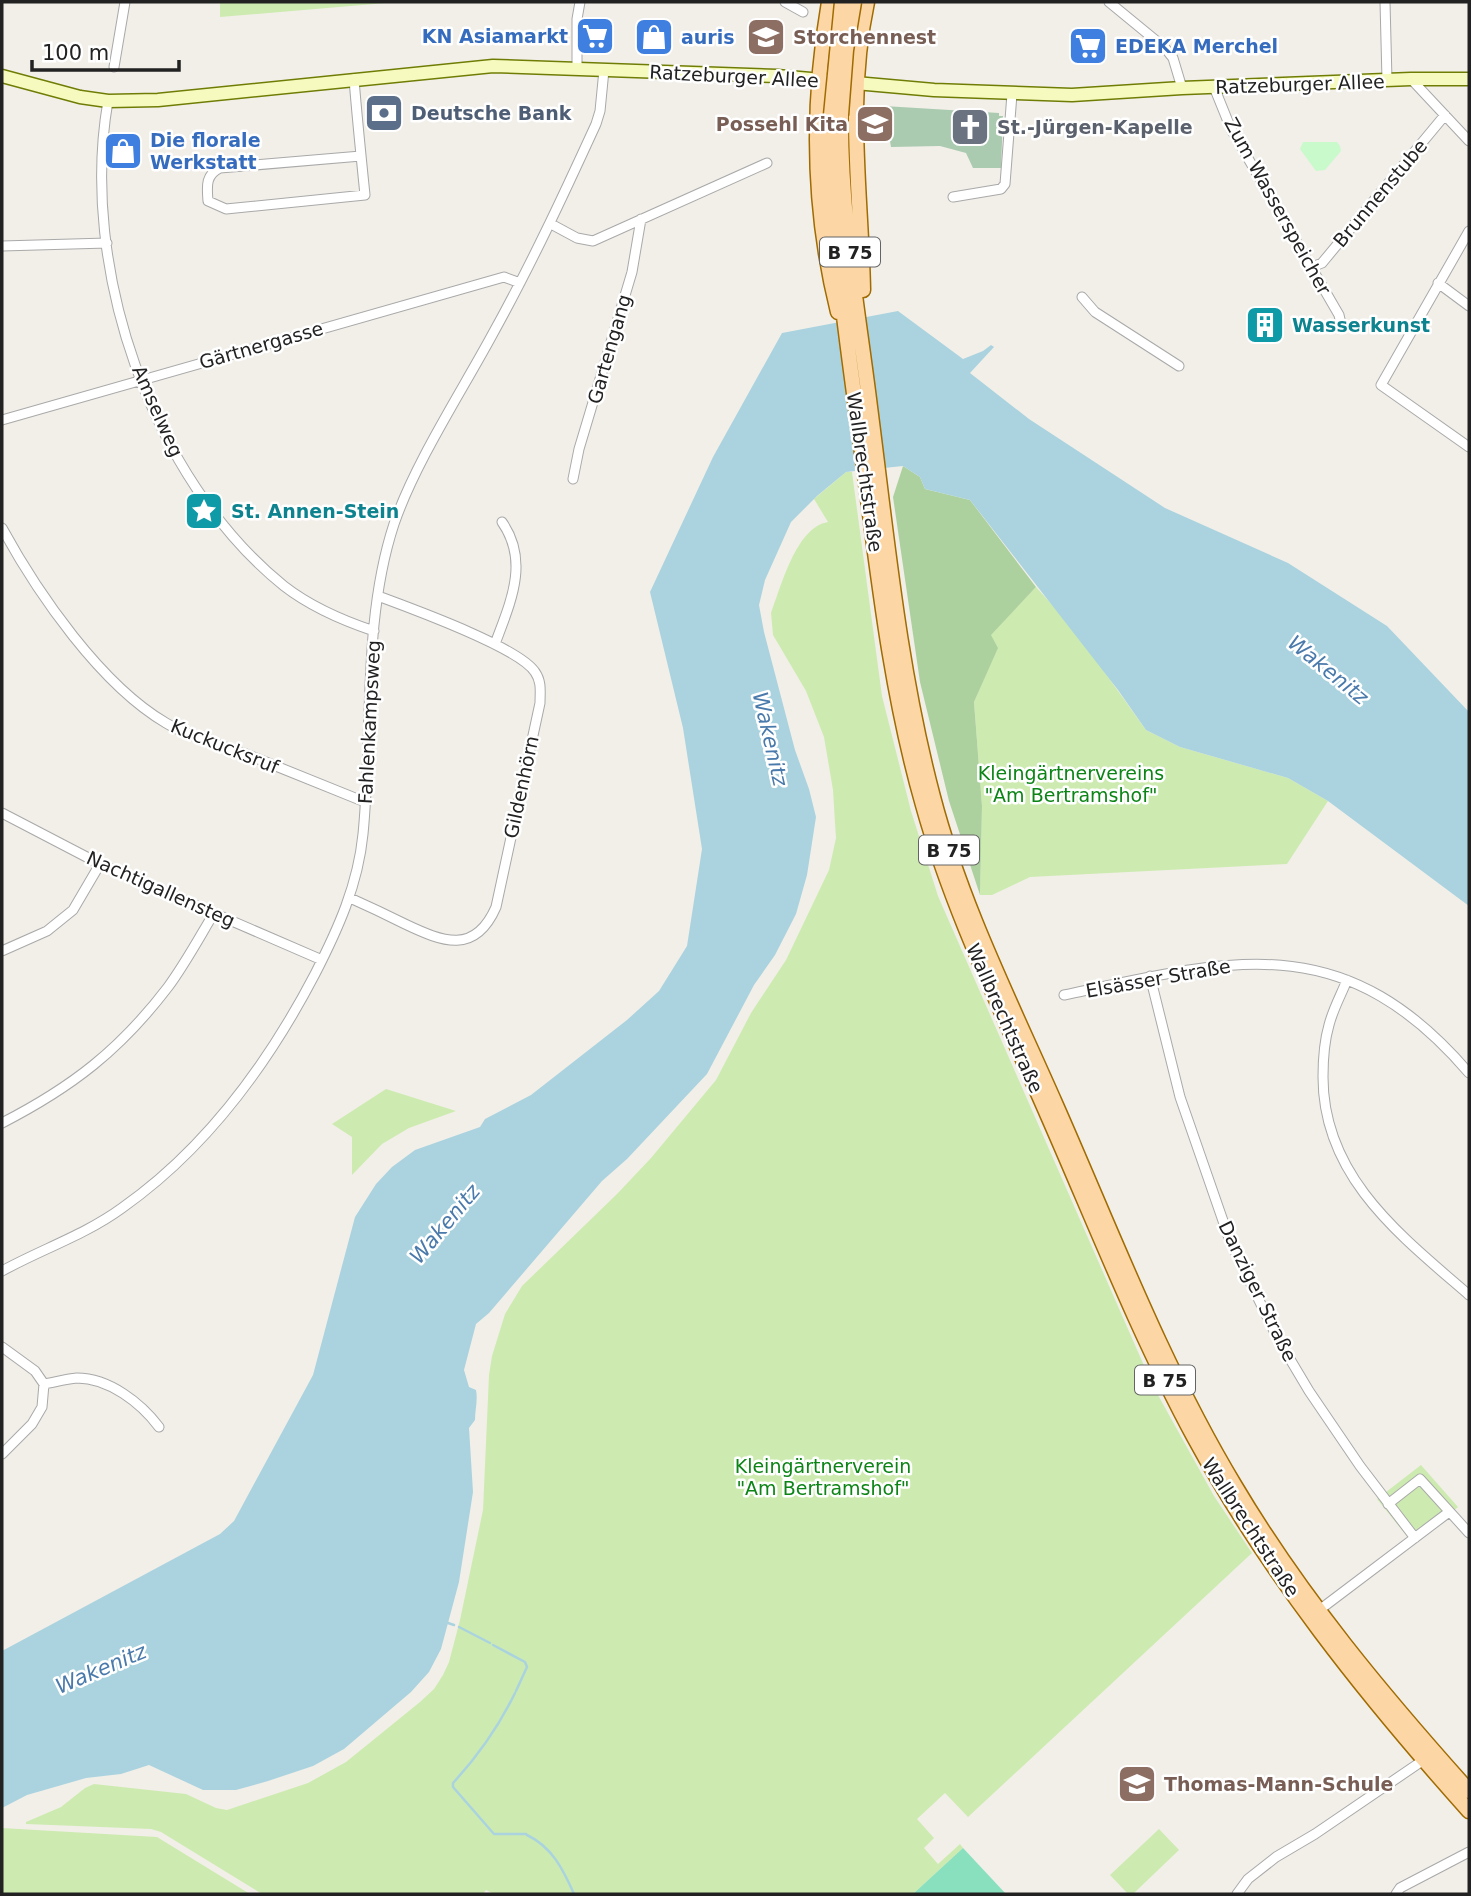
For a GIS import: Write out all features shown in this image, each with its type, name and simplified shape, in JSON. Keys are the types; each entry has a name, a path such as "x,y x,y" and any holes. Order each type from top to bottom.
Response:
{"main road":[{"path":"829,2 816,108 819,203 825,262 857,363"},
{"name":"B 75","path":"842,2 842,114"},
{"name":"B 75","path":"842,114 846,50 854,2"},
{"path":"842,114 857,85 860,40 867,2"},
{"name":"Ratzeburger Allee","path":"2,76 80,97 108,101 158,100 493,66 778,76 857,85 1072,95 1182,88 1469,79"},
{"name":"Wallbrechtstraße","path":"842,114 844,199 857,363 882,552 922,756 962,891 1134,1284 1179,1381 1234,1485 1318,1611 1469,1811"},
{"name":"Wallbrechtstraße","path":"882,552 887,633 911,759 951,895 1123,1290 1167,1384 1196,1440 1245,1523 1322,1633 1429,1756 1469,1791"}],"street":[{"path":"114,67 125,2"},
{"path":"568,2 580,5 577,69"},
{"path":"786,2 803,12"},
{"path":"1385,2 1387,80"},
{"path":"1116,4 1173,58 1182,88"},
{"name":"Fahlenkampsweg","path":"2,1270 85,1232 123,1208 188,1153 209,1132 256,1072 290,1020 322,960 350,898 358,869 366,802 374,631 386,554 395,521 419,467 551,224 596,124 602,100 604,70"},
{"path":"354,79 365,195 226,209 208,201 208,179 213,171 220,168 361,156"},
{"path":"1411,79 1469,141"},
{"name":"Zum Wasserspeicher","path":"1214,87 1231,129 1312,267 1339,315 1341,324"},
{"path":"953,197 1001,190 1004,184 1012,94"},
{"name":"Amselweg","path":"108,101 103,133 101,192 107,243 118,307 159,423 180,463 204,499 248,552 285,587 308,602 341,620 374,631"},
{"name":"Brunnenstube","path":"1312,267 1322,263 1445,115"},
{"path":"551,224 577,237 593,241 767,163"},
{"name":"Gartengang","path":"573,479 579,449 632,272 641,219"},
{"path":"1469,231 1381,385 1469,447"},
{"path":"2,246 107,243"},
{"name":"Gärtnergasse","path":"2,420 504,277 520,283"},
{"path":"1438,283 1469,306"},
{"path":"1082,297 1095,312 1179,366"},
{"path":"495,644 513,595 517,572 511,535 502,522"},
{"name":"Kuckucksruf","path":"2,528 19,559 69,630 110,677 146,709 185,733 244,753 366,802"},
{"name":"Gildenhörn","path":"350,898 443,940 462,940 475,934 491,918 503,876 540,703 541,685 535,671 523,659 495,644 378,596"},
{"name":"Nachtigallensteg","path":"2,813 100,864 322,960"},
{"path":"2,951 47,931 73,910 100,864"},
{"path":"2,1123 30,1109 86,1073 132,1031 169,985 214,913"},
{"name":"Elsässer Straße","path":"1064,995 1205,966 1243,963 1294,965 1347,980 1386,999 1411,1015 1448,1048 1469,1073"},
{"name":"Danziger Straße","path":"1150,976 1180,1097 1230,1241 1278,1339 1309,1391 1415,1538"},
{"path":"1347,980 1329,1024 1324,1052 1323,1097 1333,1138 1354,1182 1365,1197 1420,1252 1469,1295"},
{"path":"2,1347 35,1371 44,1384 42,1407 32,1424 2,1454"},
{"path":"44,1384 78,1378 101,1383 146,1410 159,1427"},
{"path":"1388,1504 1420,1479 1469,1532"},
{"path":"1318,1611 1449,1512"},
{"path":"1237,1894 1248,1879 1276,1857 1315,1834 1429,1756"},
{"path":"1396,1894 1400,1888 1469,1852"}],"green space":[{"path":"220,2 398,2 220,17"},
{"path":"884,106 999,113 999,116 1003,116 1001,168 973,168 966,153 940,146 891,147","holes":["967,115 973,115 983,124 983,130 974,140 962,136 958,129 958,123 964,121"]},
{"path":"1303,142 1337,142 1341,151 1325,170 1316,171 1300,149"},
{"path":"903,466 920,477 925,489 970,500 1036,587 991,635 998,648 974,702 982,806 980,895 949,801 920,682 893,497"},
{"name":"Kleingärtnerverein \"Am Bertramshof\"","path":"846,472 852,472 882,696 911,811 938,896 1153,1386 1214,1496 1252,1553 968,1817 945,1793 917,1819 934,1838 924,1848 938,1864 960,1844 963,1848 913,1894 494,1894 486,1890 483,1894 262,1894 161,1832 151,1829 26,1824 61,1807 94,1784 186,1794 216,1808 227,1810 308,1783 346,1762 420,1702 434,1689 443,1675 460,1620 483,1510 489,1375 505,1314 522,1286 651,1158 716,1080 751,1013 786,960 829,870 836,838 833,790 824,737 806,691 773,635 771,613 785,574 799,546 817,526 828,522 814,499"},
{"name":"Kleingärtnervereins \"Am Bertramshof\"","path":"1036,587 1073,628 1146,730 1180,747 1288,778 1328,801 1287,864 1030,877 992,895 980,895 982,806 974,702 997,648 990,635"},
{"path":"386,1089 456,1111 409,1128 382,1144 352,1175 352,1137 332,1124"},
{"path":"1421,1465 1458,1507 1414,1545 1377,1499"},
{"path":"2,1828 157,1837 250,1894 2,1894"},
{"path":"1159,1829 1179,1850 1133,1894 1128,1894 1110,1875"},
{"path":"963,1848 1006,1894 913,1894"}],"water":[{"name":"Wakenitz","path":"898,311 963,359 991,345 994,347 970,373 1029,419 1165,508 1288,563 1387,626 1469,712 1469,906 1328,801 1288,778 1180,747 1146,730 970,500 925,489 920,477 903,466 846,472 791,522 765,580 759,605 795,750 816,817 807,875 796,914 775,955 754,985 707,1074 627,1159 602,1181 489,1313 476,1324 464,1370 469,1387 476,1390 477,1394 475,1420 469,1428 473,1492 459,1582 441,1649 429,1672 411,1692 344,1749 313,1766 268,1781 236,1790 203,1790 149,1765 121,1774 86,1778 27,1795 2,1808 2,1651 220,1534 234,1521 313,1375 355,1217 376,1184 392,1167 415,1150 480,1127 485,1119 531,1095 627,1020 659,991 687,946 702,849 683,728 650,592 713,457 782,333"}],"waterway":[{"path":"448,1623 454,1625"},
{"path":"459,1627 490,1643"},
{"path":"493,1645 525,1662 527,1667 516,1691"},
{"path":"515,1693 495,1729 453,1783 453,1787 494,1834 526,1834"},
{"path":"527,1835 550,1852 574,1894"}],"place":[{"name":"KN Asiamarkt","path":"595,36"},
{"name":"auris","path":"654,37"},
{"name":"Storchennest","path":"766,37"},
{"name":"EDEKA Merchel","path":"1088,46"},
{"name":"Deutsche Bank","path":"384,113"},
{"name":"Possehl Kita","path":"875,124"},
{"name":"St.-Jürgen-Kapelle","path":"970,127"},
{"name":"Die florale Werkstatt","path":"123,151"},
{"name":"Wasserkunst","path":"1265,325"},
{"name":"St. Annen-Stein","path":"204,511"},
{"name":"Thomas-Mann-Schule","path":"1137,1784"}]}
